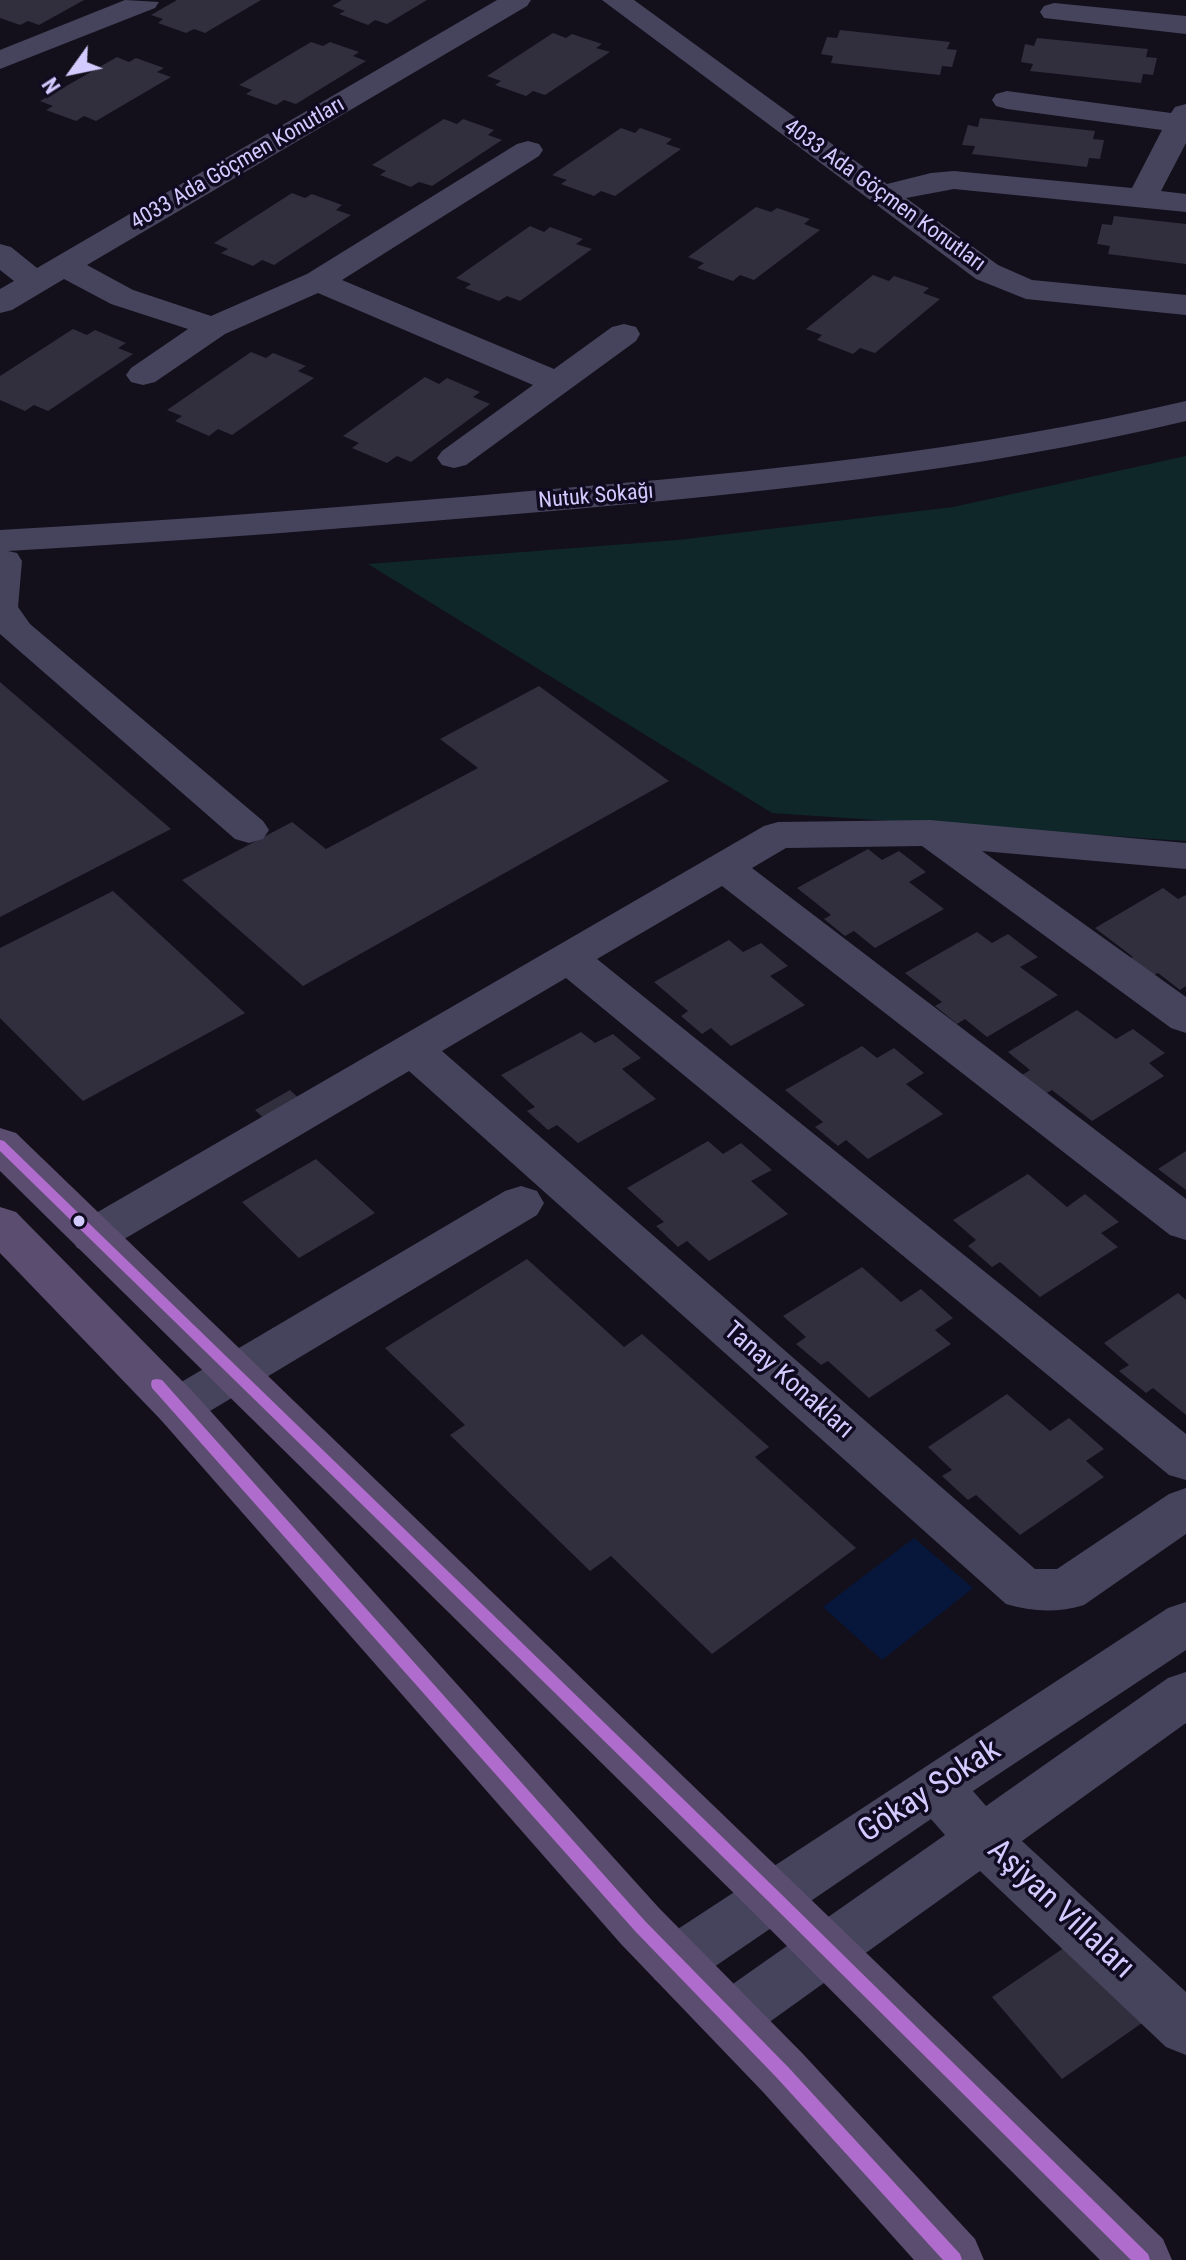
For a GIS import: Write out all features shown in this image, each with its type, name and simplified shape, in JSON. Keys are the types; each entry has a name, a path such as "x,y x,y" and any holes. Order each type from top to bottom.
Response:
{"main road":[{"path":"0,1144 772,1895 1142,2260"},
{"path":"0,1224 178,1407 675,1962 954,2260"}],"street":[{"name":"4033 Ada Göçmen Konutları","path":"0,303 517,0"},
{"name":"4033 Ada Göçmen Konutları","path":"616,0 987,272 1026,289 1186,305"},
{"path":"0,60 145,2"},
{"path":"1054,12 1186,25"},
{"path":"1007,100 1183,118 1142,199"},
{"path":"143,375 213,327 318,281 528,150"},
{"path":"882,195 931,182 954,180 1186,203"},
{"path":"0,254 35,283"},
{"path":"64,266 122,297 213,327"},
{"path":"318,281 555,382"},
{"path":"454,458 624,334"},
{"name":"Nutuk Sokağı","path":"1,554 820,475 1053,439 1186,411"},
{"name":"Nutuk Sokağı","path":"1,554 462,533 831,497 1029,468 1186,435"},
{"path":"1,554 0,607 17,632 249,830"},
{"path":"930,833 1186,1018"},
{"path":"93,1236 778,835 930,833 1186,856"},
{"path":"724,867 1186,1223"},
{"path":"567,957 1186,1461"},
{"name":"Tanay Konakları","path":"412,1049 1024,1589 1066,1590 1186,1508"},
{"path":"178,1407 521,1203"},
{"name":"Gökay Sokak","path":"675,1962 1186,1623"},
{"path":"730,2018 825,1947 1186,1694"},
{"name":"Aşiyan Villaları","path":"936,1788 982,1838 1186,2029"}],"green space":[{"path":"1186,456 1186,841 772,813 368,564 678,540 953,507"}],"water":[{"path":"914,1538 973,1588 882,1660 823,1607"}],"building":[{"path":"0,0 84,0 39,25 28,21 20,25 0,18"},
{"path":"177,0 261,0 205,33 194,29 186,33 158,23 163,19 151,15"},
{"path":"342,0 427,0 387,24 375,20 368,25 339,14 345,11 332,6"},
{"path":"840,30 950,42 947,49 957,50 952,67 942,66 940,75 831,63 833,56 821,54 827,37 837,38"},
{"path":"553,33 566,38 572,34 602,44 596,48 610,52 545,95 533,91 526,96 495,85 501,81 487,76"},
{"path":"1037,38 1148,49 1146,57 1157,58 1153,75 1143,74 1141,83 1030,71 1033,64 1021,62 1025,44 1034,46"},
{"path":"311,42 323,46 330,42 359,52 353,56 366,61 296,104 284,100 276,105 246,94 252,90 239,85"},
{"path":"117,57 129,62 136,58 164,68 157,72 171,77 96,121 84,116 76,121 46,110 53,106 40,101"},
{"path":"980,118 1095,131 1093,139 1104,140 1100,159 1089,158 1087,167 972,154 975,146 962,145 968,125 978,127"},
{"path":"444,119 457,124 463,119 494,130 488,135 502,140 432,186 419,182 411,187 380,175 386,171 372,165"},
{"path":"621,128 635,133 640,128 672,139 666,144 681,149 615,196 601,191 594,196 561,184 567,180 552,175"},
{"path":"292,193 305,198 312,194 342,205 336,210 351,215 274,265 262,260 253,266 221,253 228,249 214,243"},
{"path":"756,207 771,212 777,208 810,219 804,224 820,230 754,280 740,275 733,281 697,268 704,263 688,257"},
{"path":"1114,216 1186,224 1186,264 1108,254 1110,246 1097,244 1102,224 1112,225"},
{"path":"530,226 544,232 550,227 583,239 576,244 592,249 520,301 507,296 499,301 465,288 471,284 456,278"},
{"path":"873,275 889,281 894,276 929,288 923,293 940,299 875,353 860,348 853,354 817,340 822,335 806,329"},
{"path":"73,329 87,335 95,330 126,343 118,348 133,354 48,411 34,405 25,411 0,400 0,376"},
{"path":"251,352 266,358 273,353 306,366 298,371 314,378 232,435 218,429 209,436 175,421 182,416 167,410"},
{"path":"425,377 439,384 447,378 480,392 473,397 490,404 411,462 397,456 387,463 352,448 359,443 343,436"},
{"path":"0,682 171,829 0,917"},
{"path":"539,686 669,781 303,986 182,880 292,822 326,849 478,768 440,739"},
{"path":"868,849 882,860 899,851 926,872 909,882 944,909 875,948 854,931 845,936 824,919 831,915 797,888"},
{"path":"1163,888 1178,899 1186,895 1186,986 1180,990 1158,973 1149,978 1126,960 1133,957 1095,928"},
{"path":"113,891 245,1013 83,1101 0,1018 0,948"},
{"path":"977,932 992,943 1008,934 1038,957 1020,967 1058,995 987,1037 965,1019 957,1024 935,1006 942,1002 905,973"},
{"path":"729,940 743,952 761,943 788,966 770,976 805,1005 731,1046 711,1028 702,1034 681,1016 688,1011 654,982"},
{"path":"1077,1010 1116,1039 1133,1029 1165,1053 1149,1063 1164,1076 1092,1121 1052,1090 1045,1094 1022,1075 1030,1070 1008,1052"},
{"path":"581,1032 595,1043 613,1034 641,1058 622,1069 656,1099 578,1143 557,1125 548,1130 527,1111 535,1107 501,1075"},
{"path":"862,1046 877,1058 894,1048 924,1073 906,1084 943,1114 868,1159 846,1140 838,1146 815,1127 823,1122 785,1090"},
{"path":"290,1090 306,1105 271,1125 255,1110"},
{"path":"708,1141 723,1154 741,1143 772,1170 751,1181 788,1214 709,1261 687,1241 678,1247 656,1226 664,1222 627,1188"},
{"path":"1186,1151 1186,1190 1158,1169"},
{"path":"316,1159 375,1213 299,1258 242,1202"},
{"path":"1028,1174 1067,1207 1085,1194 1119,1222 1101,1233 1118,1247 1040,1297 1000,1262 992,1267 968,1246 976,1240 953,1220"},
{"path":"527,1259 624,1347 642,1334 769,1447 755,1457 856,1548 712,1654 611,1556 590,1571 450,1435 465,1425 385,1348"},
{"path":"862,1267 901,1302 921,1289 953,1318 935,1330 951,1344 869,1398 828,1361 821,1365 796,1344 806,1337 783,1316"},
{"path":"1178,1293 1186,1300 1186,1415 1153,1388 1146,1393 1119,1371 1129,1365 1104,1343"},
{"path":"1007,1394 1050,1431 1069,1418 1104,1449 1086,1461 1104,1477 1020,1535 976,1495 968,1500 942,1476 952,1470 928,1447"},
{"path":"1071,1943 1142,2023 1062,2079 992,1997"}],"transit line":[{"path":"0,1144 772,1895 1142,2260"},
{"path":"157,1384 640,1926 783,2073 954,2260"}]}
